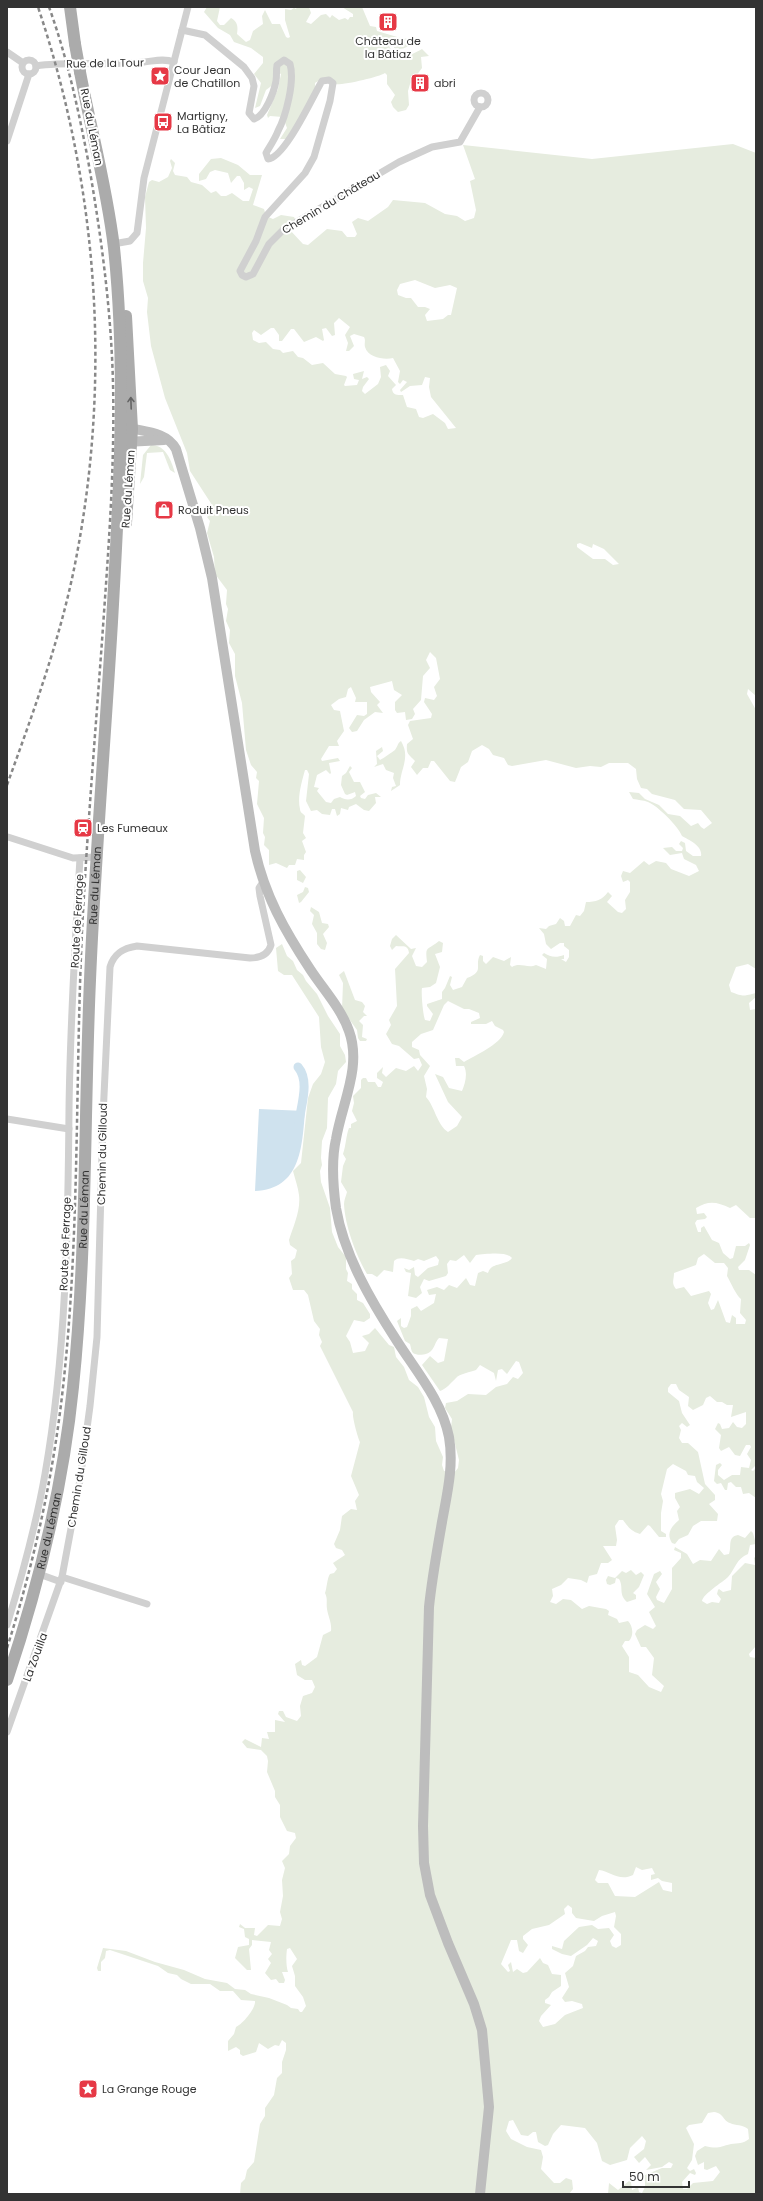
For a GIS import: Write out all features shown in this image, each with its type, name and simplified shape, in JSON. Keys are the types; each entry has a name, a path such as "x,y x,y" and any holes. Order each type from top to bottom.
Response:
{"main road":[{"name":"Rue du Léman","path":"7,1680 39,1574 60,1474 73,1388 81,1271 90,982 97,857 127,427 126,316 80,72 70,7"}],"street":[{"path":"113,246 130,241 137,233 144,178 188,7"},
{"name":"Chemin du Château","path":"182,30 205,35 244,67 253,82 254,94 248,113 254,119 262,114 272,93 276,82 277,65 284,60 290,64 291,75 285,114 279,130 266,153 268,159 277,154 290,136 311,105 322,81 329,80 333,83 333,91 314,157 305,173 265,217 256,241 240,271 242,275 246,277 253,274 269,244 283,230 398,162 432,146 460,142 480,107"},
{"path":"7,52 23,63"},
{"path":"7,141 29,74 34,71 36,66 30,60 23,63"},
{"name":"Rue de la Tour","path":"36,66 61,64 114,65 164,60 174,62"},
{"path":"23,63 23,70 29,74"},
{"path":"127,427 165,437 172,444 177,455 200,528 212,578 255,852 263,882 283,927 341,1014 351,1040 352,1076 338,1129 334,1156 335,1201 344,1238 377,1308 428,1387 449,1436 451,1465 432,1577 427,1676 423,1826 424,1863 431,1900 474,2004 482,2030 489,2107 480,2194"},
{"path":"126,442 164,440 171,444 177,455"},
{"path":"8,838 73,858 97,857"},
{"name":"Route de Ferrage","path":"7,1625 8,1614 30,1545 45,1474 56,1389 63,1308 72,1001 80,858"},
{"name":"Chemin du Gilloud","path":"61,1580 81,1472 97,1337 102,1116 110,967 114,958 121,951 138,946 250,958 264,955 270,950 271,942 260,896 260,888 263,882"},
{"path":"7,1119 20,1123 69,1128"},
{"path":"39,1574 147,1604"},
{"name":"La Zouilla","path":"7,1732 61,1580"}],"shaded area":[{"path":"207,7 220,7 217,21 220,25 224,25 231,18 237,25 237,34 246,42 250,40 253,31 263,24 262,16 265,10 272,24 280,24 286,37 288,38 290,37 285,20 285,9 291,10 294,8 296,9 297,7 309,7 311,13 306,22 311,24 321,15 326,14 330,18 332,15 339,20 345,18 348,20 350,17 353,17 353,14 342,7 362,7 370,26 376,27 377,31 404,39 408,38 413,41 407,47 402,49 394,48 394,45 389,46 396,55 408,56 422,49 429,56 421,57 422,68 410,84 408,91 409,105 406,110 398,112 393,107 391,102 395,95 387,84 387,75 385,73 375,77 344,84 333,83 323,78 315,83 316,94 286,139 280,139 287,128 283,117 270,116 268,118 267,115 278,89 281,74 279,73 274,84 266,90 260,106 255,108 261,83 254,74 263,63 263,57 251,48 234,42 230,35 218,28 204,12"},
{"path":"733,144 756,153 756,696 748,689 747,694 756,710 756,969 748,964 736,967 729,985 731,992 739,995 756,993 756,997 749,1003 750,1010 756,1009 756,1218 750,1218 736,1205 730,1208 717,1203 709,1203 696,1208 697,1214 704,1213 707,1217 705,1219 697,1220 695,1223 698,1232 701,1232 701,1228 704,1226 712,1240 719,1243 723,1253 730,1259 733,1258 736,1246 745,1246 749,1243 750,1245 745,1260 738,1267 739,1270 749,1270 756,1275 756,1465 751,1470 753,1471 756,1468 756,1498 749,1493 743,1494 741,1487 736,1487 731,1482 728,1483 727,1490 725,1490 721,1483 717,1484 714,1481 716,1465 720,1463 722,1465 718,1470 718,1475 724,1480 732,1475 740,1475 741,1467 749,1468 751,1460 747,1454 751,1447 750,1445 746,1445 740,1456 735,1455 729,1447 721,1451 719,1448 721,1435 715,1429 718,1423 722,1429 729,1428 733,1422 737,1427 742,1428 746,1424 746,1412 731,1417 733,1405 717,1402 710,1396 706,1398 703,1405 693,1410 688,1406 689,1397 679,1390 676,1384 671,1384 668,1388 668,1392 679,1401 682,1413 690,1425 687,1427 682,1423 679,1426 681,1430 679,1438 682,1443 688,1443 698,1452 705,1484 715,1495 715,1500 709,1504 718,1514 717,1521 701,1521 693,1526 688,1535 679,1539 675,1544 672,1543 669,1533 679,1520 677,1511 680,1507 675,1498 675,1493 690,1489 699,1494 704,1488 697,1482 695,1476 688,1475 686,1471 673,1464 667,1469 661,1494 663,1501 661,1531 666,1534 666,1537 659,1537 648,1525 640,1534 634,1532 623,1520 619,1520 615,1526 617,1540 616,1546 603,1546 612,1560 608,1563 601,1563 597,1574 589,1576 587,1583 581,1580 568,1578 561,1585 552,1589 553,1596 550,1602 556,1604 563,1599 571,1600 582,1609 589,1606 606,1609 609,1611 608,1615 617,1619 619,1623 628,1621 632,1628 632,1636 629,1641 625,1641 622,1646 629,1657 629,1672 638,1675 649,1687 661,1692 664,1686 652,1675 654,1658 646,1647 641,1647 635,1634 637,1630 645,1625 653,1629 656,1626 649,1612 655,1607 647,1594 654,1574 660,1571 662,1574 656,1582 660,1589 656,1597 657,1600 664,1603 672,1589 672,1568 681,1558 681,1553 674,1550 675,1547 687,1554 693,1564 700,1560 711,1561 719,1549 724,1555 729,1554 730,1542 735,1536 738,1535 745,1538 751,1531 753,1533 756,1544 750,1545 748,1554 741,1558 731,1574 709,1592 702,1601 707,1604 712,1602 719,1603 721,1599 717,1594 718,1590 719,1589 723,1592 731,1590 732,1576 745,1563 755,1565 754,1558 756,1556 756,1646 749,1654 750,1657 756,1658 756,2194 608,2194 609,2183 618,2190 629,2181 631,2182 632,2190 638,2187 639,2192 642,2193 645,2187 645,2175 662,2168 671,2168 673,2164 669,2162 662,2167 646,2170 651,2165 645,2157 639,2163 634,2157 644,2149 646,2141 642,2136 630,2148 627,2160 610,2165 602,2161 597,2143 585,2128 561,2125 553,2134 548,2145 545,2146 538,2142 536,2132 533,2132 528,2136 521,2135 513,2120 509,2121 506,2131 511,2139 527,2147 541,2150 543,2157 541,2169 554,2183 560,2183 566,2178 572,2180 573,2189 569,2194 240,2194 241,2183 245,2179 247,2170 254,2162 260,2124 265,2116 265,2108 274,2095 277,2078 282,2073 282,2062 286,2050 286,2043 282,2040 279,2046 275,2045 268,2049 259,2043 256,2052 243,2056 240,2054 240,2050 236,2047 228,2051 228,2041 234,2034 236,2027 242,2023 251,2012 255,2001 241,2000 233,1991 220,1991 210,1984 191,1984 181,1979 177,1975 168,1973 158,1966 110,1950 106,1951 105,1958 101,1962 101,1971 98,1971 97,1968 103,1948 126,1951 155,1962 184,1970 205,1979 227,1983 235,1989 245,1990 251,1994 269,1998 291,2008 298,2009 300,2012 302,2012 306,2006 303,1997 295,1986 295,1976 292,1966 297,1959 290,1948 287,1949 288,1972 282,1972 285,1980 284,1983 279,1983 276,1979 271,1980 265,1973 271,1963 268,1959 272,1954 269,1950 271,1942 252,1940 252,1945 249,1949 251,1970 247,1970 235,1958 238,1947 249,1945 249,1939 245,1937 244,1929 239,1927 240,1924 245,1928 255,1928 254,1935 257,1936 268,1925 280,1926 282,1919 280,1912 283,1896 282,1880 285,1868 282,1861 289,1854 290,1846 296,1838 295,1833 287,1831 280,1817 280,1805 275,1797 275,1791 267,1772 267,1756 261,1750 247,1748 242,1742 245,1739 261,1747 262,1738 269,1739 267,1732 275,1732 275,1720 285,1722 278,1714 279,1711 283,1711 286,1717 297,1721 301,1716 300,1706 303,1696 312,1693 315,1687 312,1680 305,1680 297,1675 295,1664 301,1660 302,1665 305,1666 317,1657 323,1635 331,1631 325,1593 330,1574 334,1573 337,1569 333,1563 345,1555 342,1550 336,1548 334,1544 340,1530 342,1516 351,1509 357,1510 355,1501 359,1495 351,1476 360,1442 354,1423 353,1412 320,1346 322,1342 319,1335 320,1329 314,1321 308,1295 304,1290 293,1290 289,1278 292,1274 291,1261 295,1258 297,1250 290,1245 289,1240 299,1207 298,1189 293,1171 301,1163 308,1098 313,1084 321,1074 325,1062 321,1047 319,1017 292,975 284,975 278,971 276,948 282,944 287,956 293,961 297,970 303,975 317,994 328,1016 340,1034 340,1046 345,1055 346,1062 338,1071 336,1084 328,1098 327,1128 322,1141 322,1165 320,1171 321,1182 330,1208 332,1232 338,1247 346,1257 346,1269 348,1273 347,1281 352,1284 352,1289 357,1294 357,1300 363,1303 370,1314 370,1318 364,1322 354,1320 346,1336 350,1342 353,1353 365,1351 369,1343 362,1336 369,1334 375,1328 389,1345 394,1347 396,1357 404,1367 409,1380 418,1387 424,1397 429,1417 435,1427 436,1441 443,1457 442,1465 444,1471 454,1473 458,1468 459,1460 451,1428 452,1419 445,1408 446,1403 457,1401 468,1394 486,1395 496,1387 507,1384 513,1377 518,1379 523,1373 519,1362 516,1361 507,1374 502,1369 498,1370 496,1381 494,1373 480,1365 476,1370 462,1374 446,1388 440,1391 422,1365 430,1356 438,1363 444,1361 448,1339 439,1338 430,1352 420,1355 415,1354 412,1351 410,1344 405,1341 397,1321 401,1318 401,1326 404,1328 407,1327 411,1316 411,1309 417,1306 421,1311 434,1303 436,1294 429,1295 427,1290 437,1287 444,1290 449,1285 457,1288 466,1278 470,1285 475,1286 478,1273 483,1271 488,1273 492,1267 512,1258 506,1254 490,1254 476,1255 470,1263 464,1255 456,1261 450,1260 447,1264 448,1273 446,1276 429,1281 424,1279 420,1287 422,1293 416,1298 408,1296 411,1273 406,1272 404,1268 409,1270 414,1267 415,1275 418,1277 428,1268 438,1265 439,1260 436,1256 424,1261 418,1259 414,1261 403,1258 396,1259 394,1261 393,1272 384,1270 377,1277 372,1274 367,1274 355,1249 346,1222 344,1202 347,1192 341,1182 343,1166 346,1159 343,1154 348,1131 349,1128 351,1128 351,1124 357,1121 352,1111 354,1103 353,1096 361,1088 361,1080 363,1078 366,1078 368,1082 375,1082 378,1087 381,1087 383,1082 377,1078 377,1073 383,1067 382,1073 386,1077 396,1068 406,1071 414,1066 418,1071 422,1065 419,1058 414,1059 399,1046 392,1044 386,1034 391,1025 389,1020 397,1006 395,969 409,953 407,948 404,946 396,946 392,950 390,946 392,939 396,935 411,949 416,948 412,956 416,966 422,967 427,962 426,953 428,949 439,941 443,943 442,952 435,954 440,967 436,983 430,987 422,988 424,1017 425,1020 430,1021 433,1014 427,1004 442,999 442,992 450,976 452,977 450,985 453,990 462,987 467,978 476,973 480,955 483,956 483,961 486,964 493,957 504,961 511,957 510,965 512,967 518,965 536,965 546,969 547,959 542,955 544,953 553,957 564,955 564,959 561,959 566,962 569,957 569,950 564,946 564,943 560,943 551,949 546,944 544,934 539,928 546,929 549,926 556,924 560,918 564,921 565,926 570,926 576,915 580,916 584,911 586,902 598,900 608,892 612,896 607,902 618,912 622,913 626,909 625,900 630,892 630,882 628,880 623,882 621,876 623,871 630,873 644,861 649,865 656,861 666,863 671,869 689,876 699,871 696,865 684,859 682,853 670,855 663,848 672,847 676,851 682,851 683,848 679,844 681,841 685,843 686,851 693,856 701,856 698,846 682,836 672,822 652,804 642,800 633,799 629,792 639,793 645,799 659,805 668,814 680,816 691,826 698,823 704,829 712,823 701,810 684,809 675,800 652,794 647,789 641,788 637,779 636,769 628,763 609,763 601,767 590,766 576,768 546,760 512,766 508,765 504,758 493,755 489,749 482,745 472,751 468,762 461,767 455,782 450,781 434,761 431,761 428,768 423,768 417,775 411,767 415,761 408,754 407,750 407,744 413,739 408,725 410,721 431,718 432,714 424,702 425,698 434,700 437,696 434,687 440,679 436,658 430,652 426,660 430,668 423,676 421,700 413,709 415,714 412,719 406,720 405,712 397,713 395,710 395,702 402,695 394,690 392,681 370,687 371,692 380,702 377,705 383,713 375,712 364,720 357,731 352,732 349,728 357,715 364,716 367,714 367,702 355,702 356,698 351,687 348,689 346,697 339,699 331,705 334,710 340,711 344,731 337,741 339,746 329,746 321,759 322,761 338,758 340,761 329,763 330,774 326,770 317,775 314,787 319,788 317,791 326,802 331,803 334,799 340,797 348,800 354,798 356,796 355,792 347,795 345,794 341,785 342,776 346,773 350,766 352,768 349,772 354,782 360,782 365,792 360,796 361,798 365,799 368,795 376,793 381,797 375,797 376,803 369,811 364,810 356,804 349,807 348,810 341,808 340,814 337,816 335,809 332,809 330,815 322,814 317,810 311,811 306,801 309,774 307,770 305,770 299,799 300,811 305,816 303,833 306,838 302,841 306,852 304,855 304,860 297,859 295,865 289,865 287,868 276,863 269,865 269,850 264,845 264,818 257,804 259,781 256,778 257,772 251,765 246,750 242,703 235,676 235,654 229,643 230,630 226,621 228,609 226,604 227,590 215,574 214,557 207,533 210,521 207,517 213,512 214,508 190,471 187,453 165,398 151,346 147,312 148,298 143,281 146,228 145,197 149,182 152,180 159,182 168,177 172,168 170,161 171,159 175,163 173,171 175,175 187,177 191,182 202,185 211,193 216,191 221,196 226,196 232,193 243,201 249,201 253,189 249,187 244,190 244,183 240,176 237,176 231,183 228,173 215,170 210,172 206,179 199,181 199,174 211,159 221,158 238,165 250,175 262,175 253,205 264,209 266,216 273,219 281,215 294,217 295,219 289,229 303,244 308,245 327,229 342,231 347,237 355,237 357,234 352,222 358,218 368,221 388,207 393,200 425,203 445,214 457,216 465,221 474,218 476,210 470,181 475,179 463,145 592,159","holes":["415,280 435,288 450,285 457,288 451,315 448,315 443,319 427,321 425,315 430,309 418,307 411,298 398,295 397,290 400,284","339,318 350,327 345,335 348,343 346,351 349,351 354,346 350,336 354,334 364,337 365,347 373,356 386,359 393,358 400,371 398,382 400,384 403,380 407,382 400,390 401,392 410,386 422,385 425,377 430,378 429,387 431,397 456,428 448,429 445,423 433,414 423,418 419,417 416,409 407,407 403,395 396,395 393,393 392,389 396,385 388,376 390,371 386,365 380,367 381,377 378,384 365,394 362,391 363,387 369,379 367,377 362,379 364,371 353,374 354,379 359,380 357,385 345,386 346,376 335,374 323,363 312,365 303,358 298,357 293,351 283,353 280,350 273,349 266,342 259,343 253,340 252,333 254,330 261,335 271,328 274,328 279,335 279,341 282,341 291,329 294,329 304,342 316,337 323,341 322,329 326,328 332,336 335,335 334,323","580,543 592,548 593,544 604,549 619,564 613,565 605,559 593,559 577,547 577,544","448,1001 464,1009 469,1009 479,1013 480,1018 471,1022 471,1024 486,1024 492,1021 495,1026 504,1032 498,1041 493,1045 464,1062 459,1058 455,1058 456,1066 464,1066 466,1072 466,1079 462,1091 449,1088 443,1077 435,1074 448,1102 462,1117 457,1126 448,1132 441,1125 426,1097 427,1089 424,1076 430,1066 420,1055 419,1050 412,1047 412,1042 421,1034 433,1030 444,1005","704,1254 715,1263 724,1263 728,1268 727,1276 735,1292 741,1299 740,1313 746,1320 745,1324 736,1324 736,1318 732,1315 730,1323 726,1322 718,1300 714,1309 711,1310 708,1303 711,1294 709,1291 691,1296 684,1287 676,1289 674,1287 674,1273 696,1265 698,1258","636,1867 642,1870 652,1868 655,1874 651,1875 651,1880 658,1878 662,1881 672,1883 672,1892 663,1890 659,1882 635,1897 615,1896 608,1883 598,1883 595,1880 599,1870 619,1877 628,1877 633,1875","568,1905 572,1908 572,1913 576,1918 594,1921 602,1916 615,1912 616,1916 614,1927 621,1934 621,1945 616,1948 612,1946 610,1941 614,1935 609,1928 598,1929 592,1925 579,1927 564,1941 562,1949 552,1946 552,1949 562,1954 571,1956 587,1945 593,1938 598,1941 596,1946 588,1947 585,1951 576,1956 573,1966 565,1973 569,1987 562,1998 565,2002 572,2001 582,2004 583,2008 565,2015 555,2024 543,2027 539,2021 541,2016 551,2005 545,2003 545,2000 552,1992 561,1986 561,1975 552,1974 548,1965 543,1963 540,1958 527,1972 523,1973 517,1969 513,1972 511,1962 508,1965 510,1971 508,1972 501,1964 511,1940 517,1940 519,1951 523,1953 528,1945 523,1939 523,1936 532,1929 549,1925 565,1914 564,1909","708,2113 717,2113 727,2122 744,2126 748,2129 749,2139 743,2143 718,2147 705,2146 697,2151 695,2156 698,2165 704,2162 704,2169 707,2170 716,2166 720,2172 713,2181 693,2183 687,2189 683,2189 682,2182 690,2173 695,2175 696,2173 694,2169 690,2171 687,2168 692,2160 694,2144 686,2128 689,2125 702,2123"]},
{"path":"151,445 164,450 170,458 175,473 170,470 163,452 147,453 144,477 140,484 143,455"},
{"path":"401,741 404,747 405,758 400,785 391,791 392,787 396,786 393,778 394,773 386,770 383,764 374,767 377,764 376,751 382,747 383,751 377,756 380,760 395,750"},
{"path":"300,870 306,877 303,883 297,880 297,871"},
{"path":"305,887 308,888 309,892 299,903 297,895 303,892"},
{"path":"311,907 319,912 322,923 328,924 329,927 323,934 327,943 325,950 321,949 317,944 317,933 312,924 314,915 310,911"},
{"path":"344,971 355,1000 362,1002 365,1006 363,1012 367,1016 364,1016 359,1021 363,1025 362,1037 367,1039 366,1041 360,1041 357,1030 342,1009 343,983 339,975"},
{"path":"631,1570 636,1575 641,1572 644,1575 639,1587 633,1593 636,1595 636,1599 627,1602 624,1599 619,1579 616,1578 615,1583 610,1585 607,1584 606,1580 608,1576 615,1578 622,1571 626,1573"}],"water":[{"path":"259,1109 305,1111 300,1152 296,1164 290,1174 282,1183 270,1188 255,1191"}],"waterway":[{"path":"298,1067 304,1079 304,1093 299,1122"}],"railway":[{"path":"7,785 54,648 69,592 86,494 93,424 95,353 93,283 86,213 74,143 58,75 38,7"},
{"path":"7,1648 33,1555 47,1492 58,1428 68,1338 72,1280 76,1164 82,931 109,544 113,448 112,355 105,271 88,160 76,102 67,64 49,7"}],"place":[{"name":"Château de la Bâtiaz","path":"388,22"},
{"name":"Cour Jean de Chatillon","path":"160,76"},
{"name":"abri","path":"420,83"},
{"name":"Martigny, La Bâtiaz","path":"163,122"},
{"name":"Roduit Pneus","path":"164,510"},
{"name":"Les Fumeaux","path":"83,828"},
{"name":"La Grange Rouge","path":"88,2089"}]}
